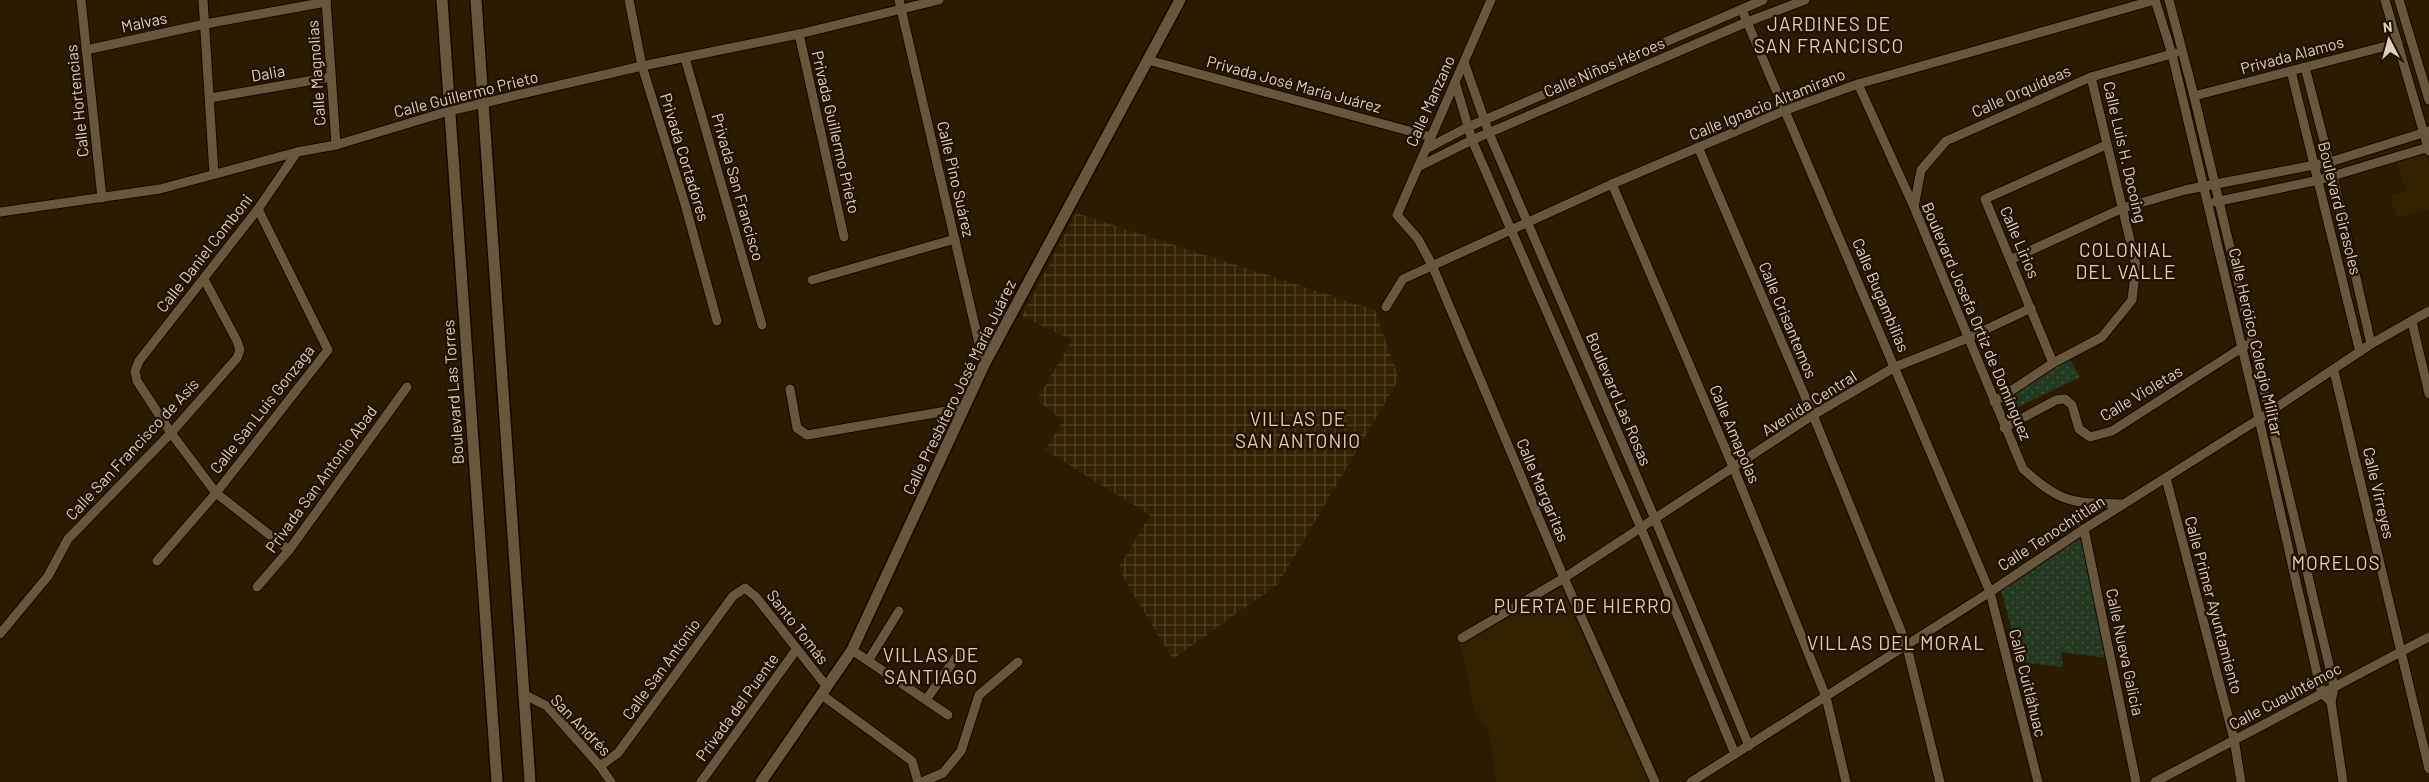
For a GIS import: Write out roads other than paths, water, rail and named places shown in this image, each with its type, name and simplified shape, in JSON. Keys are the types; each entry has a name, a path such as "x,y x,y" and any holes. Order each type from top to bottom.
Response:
{"street":[{"name":"Calle Hortencias","path":"81,0 102,198"},
{"path":"203,0 214,174"},
{"name":"Boulevard Las Torres","path":"442,0 497,782"},
{"path":"476,0 530,782"},
{"name":"Privada Cortadores","path":"629,0 642,66 685,204 717,321"},
{"name":"Calle Guillermo Prieto","path":"0,212 160,188 297,152 336,145 449,111 642,66 799,34 900,4 939,0"},
{"name":"Calle Presbítero José María Juárez","path":"761,782 852,650 984,365 1180,0"},
{"name":"Calle Manzano","path":"1397,215 1491,0"},
{"name":"Calle Niños Héroes","path":"1426,149 1468,127 1763,0"},
{"name":"Calle Niños Héroes","path":"1418,167 1488,133 1747,22 1805,0"},
{"name":"Calle Heróico Colegio Militar","path":"2155,0 2172,54 2322,693"},
{"name":"Calle Ignacio Altamirano","path":"1386,307 1403,279 1612,184 1786,110 1858,84 2155,0"},
{"name":"Calle Heróico Colegio Militar","path":"2169,0 2183,50 2253,341 2334,687"},
{"path":"2207,203 2319,180 2429,149 2426,132 2385,0"},
{"path":"2399,0 2429,100"},
{"name":"Malvas","path":"86,50 326,1"},
{"name":"Calle Magnolias","path":"326,1 336,145"},
{"name":"Calle Pino Suárez","path":"900,4 984,365"},
{"name":"Calle Bugambilias","path":"1742,10 1990,592"},
{"name":"Privada Guillermo Prieto","path":"799,34 844,237"},
{"name":"Privada Alamos","path":"2194,96 2398,43"},
{"name":"Calle Orquídeas","path":"1914,207 1921,170 1946,140 2091,77 2183,50"},
{"name":"Privada San Francisco","path":"685,58 762,325"},
{"name":"Privada José María Juárez","path":"1148,60 1431,137"},
{"name":"Boulevard Las Rosas","path":"1464,62 1488,133 1655,519 1749,746"},
{"name":"Boulevard Girasoles","path":"2305,67 2330,162 2371,344"},
{"name":"Boulevard Girasoles","path":"2291,70 2360,352"},
{"name":"Dalia","path":"210,98 331,77"},
{"name":"Calle Luis H. Docoing","path":"1994,402 2053,363 2102,337 2132,300 2136,265 2091,77"},
{"name":"Boulevard Las Rosas","path":"1455,82 1472,140 1641,528 1736,754"},
{"name":"Boulevard Josefa Ortiz de Domínguez","path":"1858,84 1914,207 2004,428 2023,469 2048,491 2076,503 2123,504"},
{"path":"2012,259 2122,208 2215,184 2315,166 2426,132"},
{"name":"Calle Lirios","path":"2053,363 2012,259 1985,199 2106,145"},
{"name":"Calle Crisantemos","path":"1698,147 1813,416 1906,643 1940,782"},
{"name":"Calle Daniel Comboni","path":"171,433 137,380 135,371 139,361 258,209 297,152"},
{"name":"Calle Amapolas","path":"1612,184 1734,468 1826,697 1846,782"},
{"name":"Calle San Luis Gonzaga","path":"216,493 328,350 258,209"},
{"name":"Calle Margaritas","path":"1397,215 1418,239 1432,265 1564,578 1655,782"},
{"path":"812,280 955,239"},
{"name":"Calle San Francisco de Asís","path":"0,634 48,576 68,539 171,433 237,358 240,350 237,341 204,279"},
{"name":"Avenida Central","path":"1462,638 1564,578 1813,416 1895,367 1968,338 2030,308"},
{"name":"Calle Tenochtitlan","path":"1691,782 1826,697 1906,643 1990,592 2123,504 2334,371 2371,344 2429,312"},
{"path":"2412,322 2429,394"},
{"name":"Calle Violetas","path":"2004,428 2056,400 2065,399 2072,404 2079,429 2090,437 2112,431 2253,341"},
{"name":"Calle Virreyes","path":"2334,371 2429,769"},
{"name":"Privada San Antonio Abad","path":"257,587 289,550 407,387"},
{"path":"790,389 797,428 807,435 964,408"},
{"path":"171,433 216,493 289,550"},
{"name":"Calle Primer Ayuntamiento","path":"2166,478 2234,739 2241,782"},
{"path":"157,561 216,493"},
{"name":"Calle Nueva Galicia","path":"2084,529 2136,782"},
{"name":"Santo Tomás","path":"745,588 756,597 824,691 912,761 918,782"},
{"name":"Calle San Antonio","path":"600,766 618,753 733,596 745,588"},
{"name":"Calle Cuitláhuac","path":"1990,592 2038,782"},
{"path":"868,661 899,611"},
{"name":"Calle Cuauhtémoc","path":"2155,782 2429,637"},
{"name":"Privada del Puente","path":"701,782 796,650"},
{"path":"852,650 948,715"},
{"path":"926,700 959,653"},
{"path":"922,782 943,773 961,752 979,695 1018,662"},
{"path":"2334,687 2331,702 2343,782"},
{"path":"2322,693 2331,702"},
{"name":"San Andrés","path":"523,694 547,706 600,766 611,782"}],"district":[{"name":"JARDINES DE SAN FRANCISCO","path":"1829,35"},
{"name":"COLONIAL DEL VALLE","path":"2126,261"},
{"name":"VILLAS DE SAN ANTONIO","path":"1298,430"},
{"name":"MORELOS","path":"2336,563"},
{"name":"PUERTA DE HIERRO","path":"1583,606"},
{"name":"VILLAS DEL MORAL","path":"1896,643"},
{"name":"VILLAS DE SANTIAGO","path":"931,666"}]}
